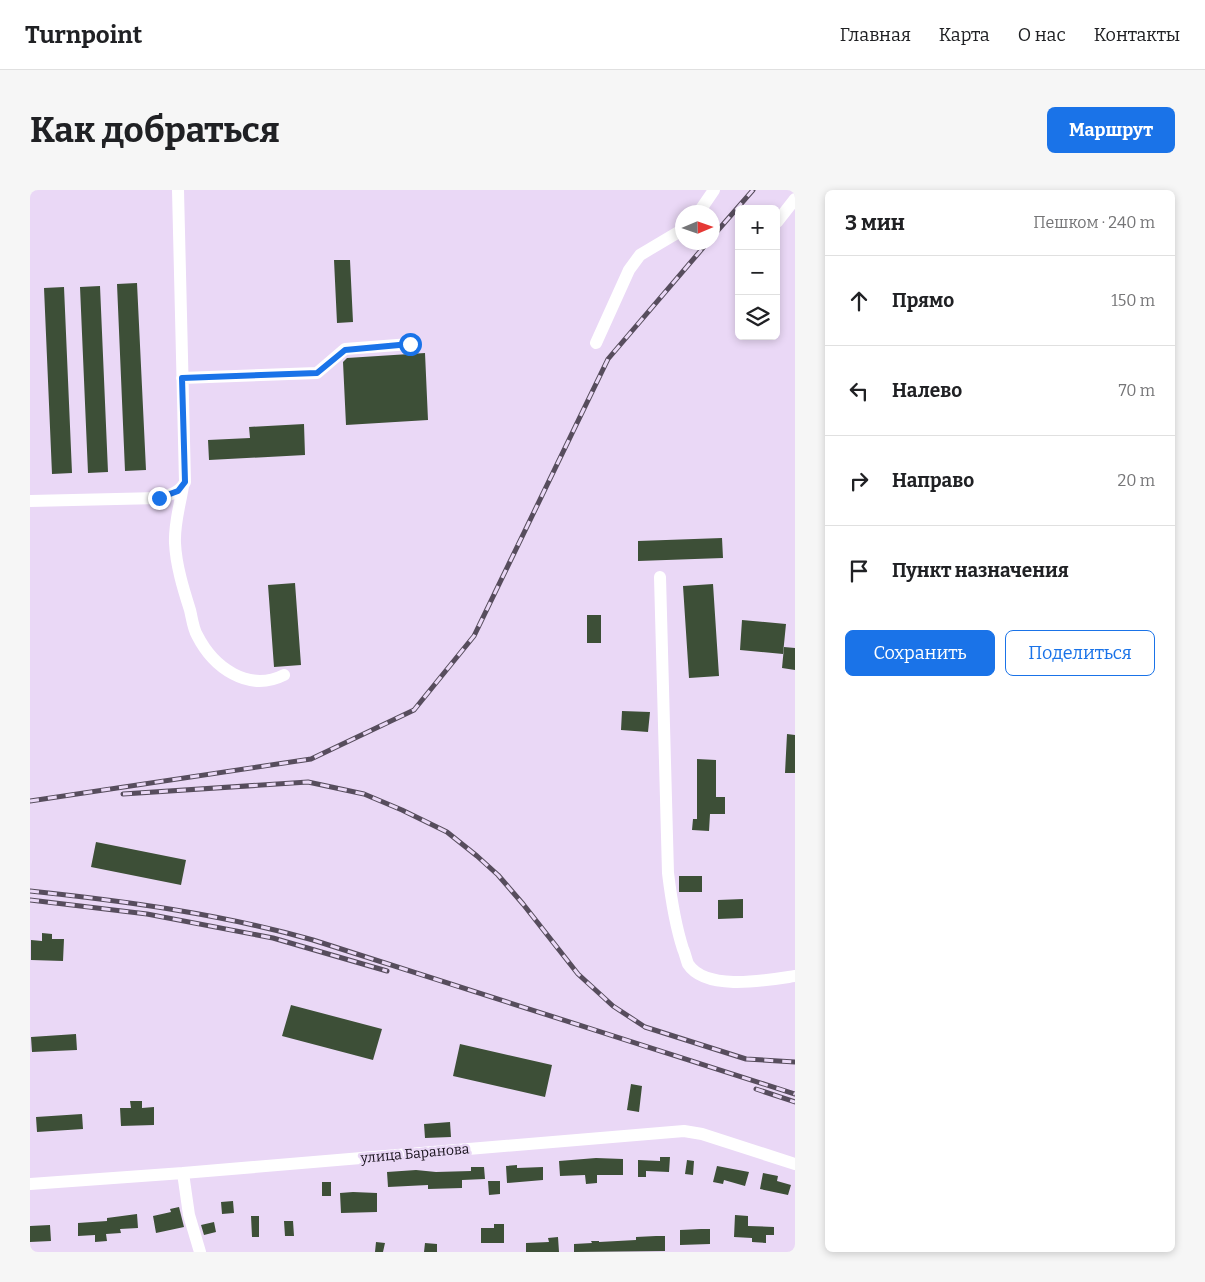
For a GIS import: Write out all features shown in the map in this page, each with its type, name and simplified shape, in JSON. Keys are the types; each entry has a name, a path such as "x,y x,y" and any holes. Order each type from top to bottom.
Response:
{"street":[{"path":"178,190 185,482 174,541 178,567 196,634 207,651 221,666 236,677 249,680 276,680 284,676"},
{"path":"704,205 714,190"},
{"path":"780,218 795,199"},
{"path":"596,343 629,270 640,255 675,234"},
{"path":"182,378 317,373 345,350 410,344"},
{"path":"30,501 159,498 170,495 183,486"},
{"path":"660,577 668,873 673,911 682,944 689,964 698,974 712,980 742,982 795,976"},
{"name":"улица Баранова","path":"30,1184 684,1131 702,1134 795,1164"},
{"path":"183,1173 189,1215 200,1252"}],"building":[{"path":"334,260 350,260 353,322 337,323"},
{"path":"137,283 146,470 125,471 117,284"},
{"path":"100,286 108,472 88,473 80,287"},
{"path":"64,287 72,473 52,474 44,288"},
{"path":"425,353 428,420 346,425 343,362 347,358"},
{"path":"304,424 305,455 209,460 208,440 250,438 249,427"},
{"path":"722,538 723,558 638,561 638,541"},
{"path":"295,583 301,665 274,667 268,585"},
{"path":"713,584 719,676 689,678 683,586"},
{"path":"587,615 601,615 601,643 587,643"},
{"path":"742,620 786,624 783,654 740,650"},
{"path":"784,647 795,648 795,670 782,668"},
{"path":"622,711 650,712 648,732 621,730"},
{"path":"787,734 795,735 795,773 785,773"},
{"path":"697,759 716,760 716,797 725,797 725,814 710,814 709,831 692,830 693,819 697,819"},
{"path":"96,842 186,860 181,885 91,867"},
{"path":"679,876 702,876 702,892 679,892"},
{"path":"743,899 743,918 718,919 718,900"},
{"path":"42,933 52,934 52,939 64,939 63,961 31,960 31,940 42,941"},
{"path":"291,1005 382,1029 373,1060 282,1036"},
{"path":"76,1034 77,1050 32,1052 31,1037"},
{"path":"460,1044 552,1065 545,1097 453,1076"},
{"path":"631,1084 642,1086 639,1112 627,1110"},
{"path":"130,1101 142,1101 142,1108 154,1107 154,1125 121,1126 120,1108 131,1108"},
{"path":"82,1114 83,1129 37,1132 36,1117"},
{"path":"450,1122 451,1137 425,1138 424,1124"},
{"path":"660,1157 670,1157 669,1172 646,1171 646,1177 638,1177 638,1160 660,1161"},
{"path":"596,1158 623,1159 623,1175 597,1175 597,1183 586,1184 585,1175 560,1176 559,1161"},
{"path":"687,1160 694,1161 693,1175 685,1174"},
{"path":"517,1165 517,1168 543,1167 543,1180 507,1183 506,1166"},
{"path":"717,1166 749,1172 745,1186 724,1180 723,1184 713,1182"},
{"path":"471,1167 484,1167 485,1179 462,1180 462,1188 428,1189 428,1185 388,1187 387,1172 416,1170 436,1172 471,1171"},
{"path":"763,1173 778,1176 777,1181 791,1185 788,1195 760,1189"},
{"path":"488,1181 500,1181 500,1194 489,1195"},
{"path":"322,1182 331,1182 331,1196 322,1196"},
{"path":"340,1193 377,1193 377,1212 341,1213"},
{"path":"233,1201 234,1213 222,1214 221,1202"},
{"path":"179,1207 184,1227 156,1233 153,1216 171,1212 170,1209"},
{"path":"137,1214 138,1228 120,1229 121,1233 106,1234 107,1241 95,1242 95,1235 78,1236 78,1223 107,1221 107,1218"},
{"path":"735,1215 748,1216 748,1226 774,1227 774,1235 766,1235 766,1243 752,1242 752,1238 734,1237"},
{"path":"251,1216 259,1216 259,1237 252,1237"},
{"path":"284,1221 293,1221 294,1236 285,1236"},
{"path":"214,1222 216,1232 204,1235 201,1225"},
{"path":"494,1224 504,1224 504,1243 481,1243 481,1228 494,1228"},
{"path":"50,1225 51,1241 30,1242 30,1226"},
{"path":"710,1229 710,1244 680,1245 680,1230"},
{"path":"665,1236 665,1251 574,1252 574,1244 592,1243 591,1241 636,1240 636,1237"},
{"path":"558,1237 559,1252 526,1252 526,1243 549,1242 548,1238"},
{"path":"376,1242 385,1243 383,1252 375,1252"},
{"path":"425,1243 437,1244 437,1252 424,1252"}],"railway":[{"path":"720,228 753,190"},
{"path":"30,801 311,759 414,710 474,636 608,359 701,250"},
{"path":"123,794 308,782 364,794 447,832 477,856 498,875 523,904 578,974 613,1006 645,1027 746,1059 795,1062"},
{"path":"30,891 101,899 208,916 313,940 795,1094"},
{"path":"30,900 147,914 273,938 387,971"},
{"path":"756,1089 795,1102"}],"route":[{"path":"159,498 178,491 185,482 182,378 317,373 345,350 410,344"}]}
